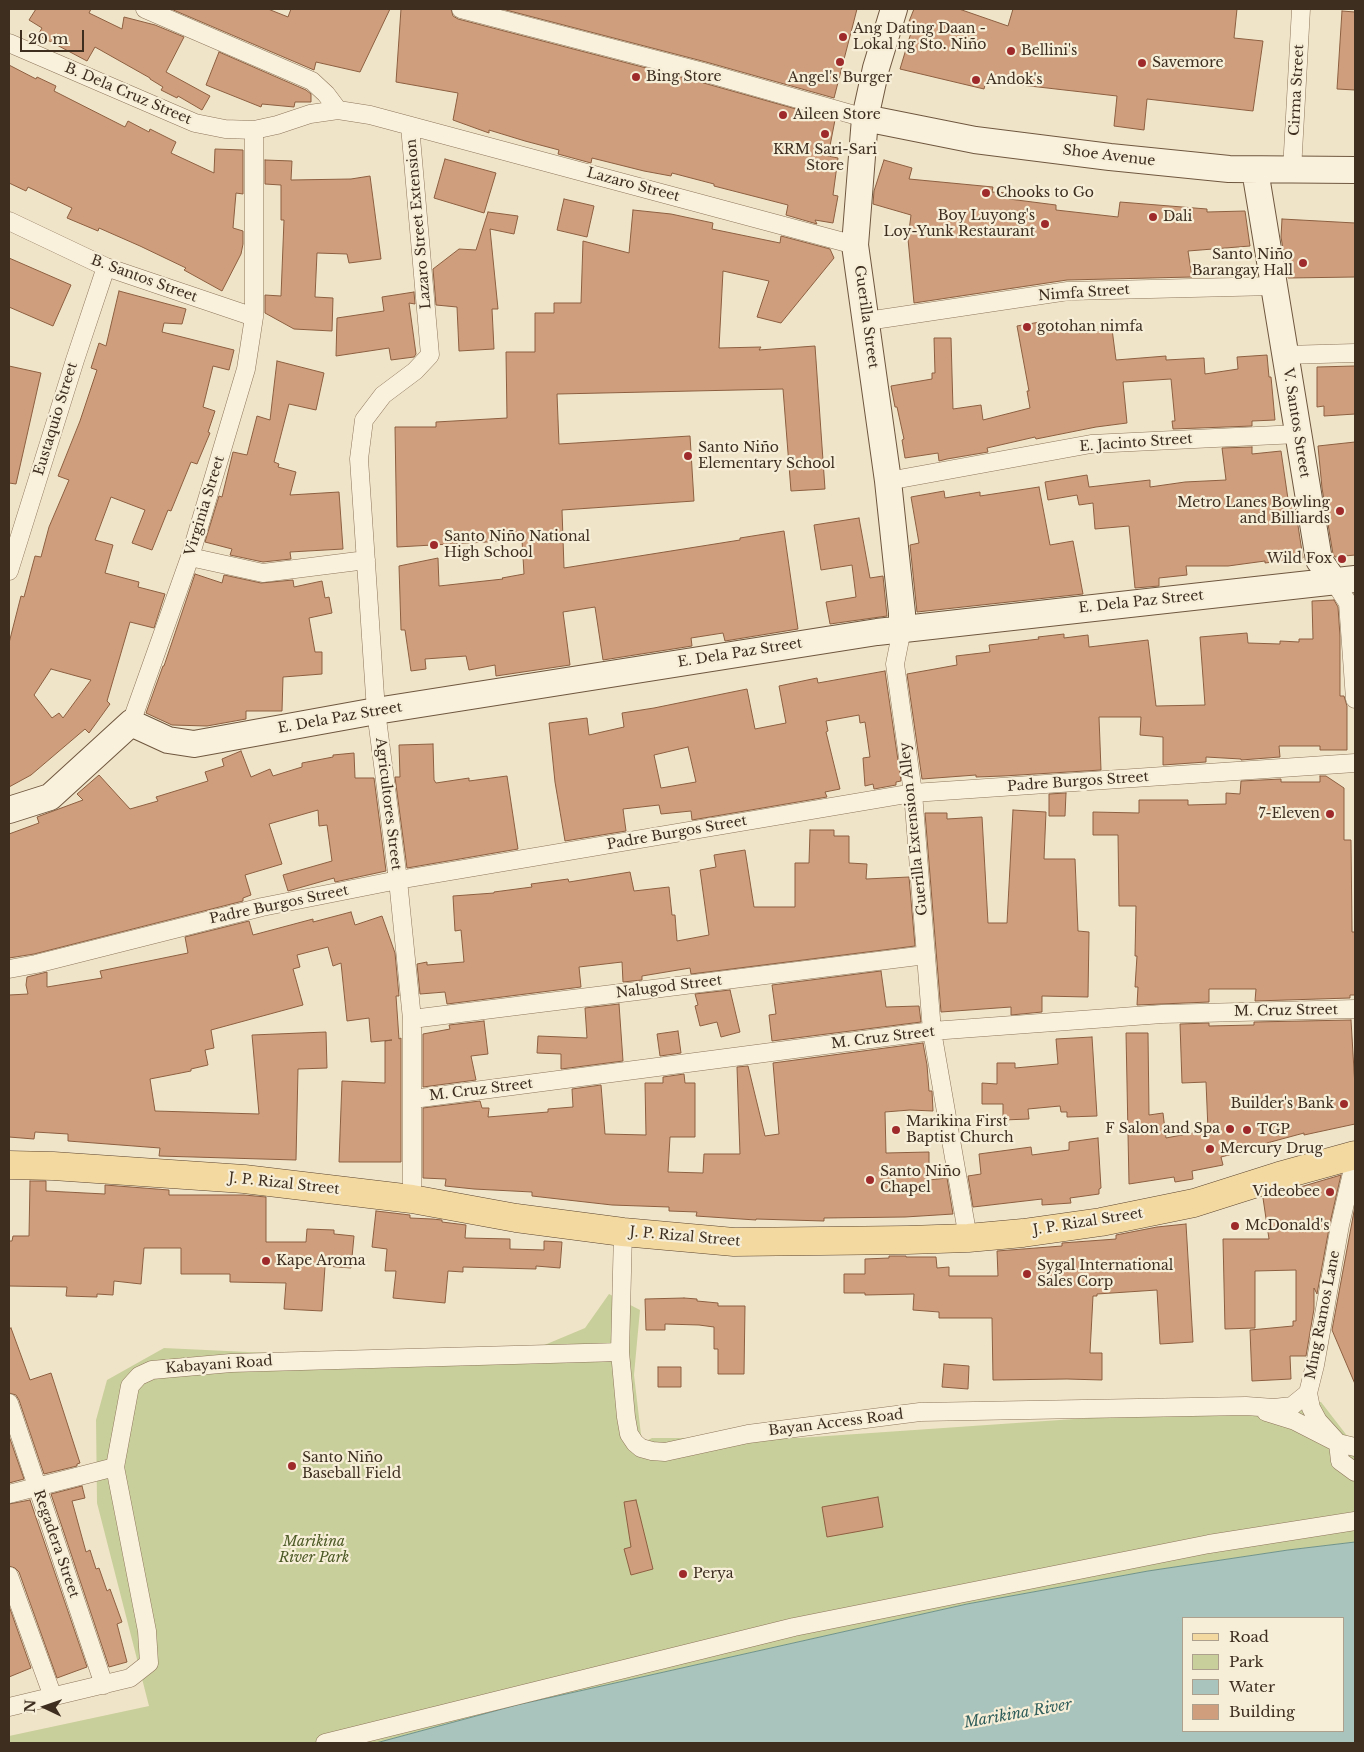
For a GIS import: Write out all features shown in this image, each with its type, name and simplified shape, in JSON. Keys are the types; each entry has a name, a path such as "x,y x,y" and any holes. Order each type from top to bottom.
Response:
{"main road":[{"name":"J. P. Rizal Street","path":"9,1165 53,1166 244,1179 412,1199 516,1218 623,1232 734,1242 968,1238 1101,1222 1194,1203 1297,1170 1355,1155"}],"street":[{"path":"145,9 312,81 326,94 338,110"},
{"path":"461,9 702,72 865,118"},
{"name":"Guerilla Street","path":"894,9 876,68 865,118 855,245 888,481 902,628"},
{"name":"Cirma Street","path":"1292,170 1302,9"},
{"name":"B. Dela Cruz Street","path":"9,44 194,123 225,129 254,130 310,114 338,110"},
{"name":"Lazaro Street Extension","path":"338,110 370,115 410,126 430,355 415,371"},
{"name":"Shoe Avenue","path":"865,118 974,140 1120,158 1229,169 1355,170"},
{"name":"Lazaro Street","path":"410,126 855,245"},
{"name":"Virginia Street","path":"9,810 50,797 130,724 190,557 246,368 254,318 254,130"},
{"name":"V. Santos Street","path":"1254,170 1319,560 1344,579 1348,602 1355,699"},
{"name":"B. Santos Street","path":"9,221 106,267 254,318"},
{"name":"Eustaquio Street","path":"9,571 106,267"},
{"name":"Nimfa Street","path":"867,321 1068,291 1274,286"},
{"path":"1285,355 1355,354"},
{"name":"Agricultores Street","path":"412,1199 412,1019 398,880 376,711 359,459 364,420 383,395 415,371"},
{"name":"E. Jacinto Street","path":"888,481 1091,444 1298,434"},
{"path":"190,557 263,573 366,560"},
{"name":"E. Dela Paz Street","path":"130,724 168,740 194,744 376,711 902,628 1344,579"},
{"name":"Guerilla Extension Alley","path":"902,628 894,664 913,793 932,1031 968,1238"},
{"name":"Padre Burgos Street","path":"9,969 262,907 398,880 913,793 1355,763"},
{"name":"Nalugod Street","path":"412,1019 926,955"},
{"name":"M. Cruz Street","path":"413,1099 932,1031 1162,1014 1355,1010"},
{"name":"Ming Ramos Lane","path":"1338,1443 1318,1420 1311,1408 1308,1393 1315,1366 1340,1225 1355,1160"},
{"name":"Bayan Access Road","path":"623,1232 620,1352 629,1434 641,1448 652,1451 665,1452 748,1434 920,1412 1253,1406 1274,1408 1292,1406 1308,1393"},
{"name":"Kabayani Road","path":"104,1684 130,1678 148,1663 147,1631 115,1467 130,1386 139,1376 152,1370 231,1362 620,1352"},
{"name":"Regadera Street","path":"9,1403 104,1684"},
{"name":"Bayan Access Road","path":"1253,1406 1270,1414 1295,1421 1338,1443"},
{"path":"1355,1447 1338,1443 1340,1461 1355,1472"},
{"path":"9,1494 115,1467"},
{"path":"325,1743 794,1627 1209,1544 1355,1521"},
{"path":"9,1576 53,1696"},
{"path":"9,1707 104,1684"}],"green space":[{"name":"Marikina River Park","path":"609,1294 640,1310 634,1375 642,1443 652,1438 798,1438 1321,1402 1355,1446 1355,1542 1148,1571 967,1604 517,1705 376,1743 9,1743 9,1736 149,1706 97,1503 96,1420 107,1380 164,1348 499,1364 585,1328"}],"water":[{"name":"Marikina River","path":"1355,1542 1355,1743 376,1743 517,1705 967,1604 1148,1571"}],"building":[{"path":"36,9 91,9 89,13 122,29 124,17 155,25 184,37 166,72 210,96 202,110 178,96 177,98 161,90 163,87 150,78 95,47 87,61 38,35 42,28 29,20"},
{"path":"171,9 268,9 288,17 291,9 390,9 360,72 316,62 314,70"},
{"path":"401,9 451,9 453,16 458,19 700,82 835,120 828,156 838,158 833,195 838,196 833,223 815,220 817,224 786,215 788,205 714,186 714,184 672,173 671,176 644,171 592,158 591,163 558,154 559,150 489,130 489,133 453,120 458,93 396,82"},
{"path":"502,9 857,9 834,98 706,62"},
{"name":"Savemore","path":"914,9 959,9 1008,26 1013,9 1237,9 1234,38 1263,41 1253,111 1147,99 1144,130 1114,126 1117,96 986,81 984,89 900,69 913,26 908,24"},
{"path":"1342,11 1355,12 1355,90 1337,89"},
{"path":"219,52 306,90 311,94 311,102 295,102 294,107 262,104 261,107 206,85"},
{"path":"9,65 36,79 37,77 56,86 54,91 125,127 128,121 149,132 150,129 176,142 171,153 214,173 215,149 243,150 243,194 236,193 233,228 243,231 243,244 241,254 222,291 184,270 186,268 140,246 99,228 98,231 67,218 72,208 28,187 26,191 9,183"},
{"path":"445,159 496,173 484,213 434,198"},
{"path":"265,160 292,161 291,180 351,179 370,176 381,259 349,263 347,254 317,253 315,297 333,298 332,331 294,329 265,313 265,295 281,296 284,220 281,220 281,185 265,184"},
{"path":"884,160 912,168 909,179 993,187 992,192 1010,193 1009,199 1056,205 1056,210 1118,217 1120,202 1207,209 1207,212 1245,211 1250,246 1188,251 1192,277 1067,280 914,303 908,239 911,215 873,204 874,191"},
{"path":"564,199 594,206 587,237 557,230"},
{"path":"633,210 671,214 713,223 712,229 780,243 781,236 830,249 834,258 781,323 757,317 769,281 723,271 719,348 761,347 759,350 815,346 825,489 791,491 783,389 557,394 559,444 690,436 694,501 562,510 564,568 740,540 740,538 784,531 798,629 725,641 723,633 691,638 692,646 603,660 595,607 563,612 570,665 496,676 495,665 469,670 466,656 425,659 426,669 411,671 405,630 401,630 399,566 438,558 439,586 503,579 524,574 522,540 397,547 395,427 436,427 436,422 507,418 506,352 535,352 535,313 554,313 554,303 581,303 583,241 629,253"},
{"path":"488,212 518,216 514,234 490,229 498,309 492,309 494,349 459,351 457,307 436,305 433,269 459,249 476,250"},
{"path":"1282,219 1355,223 1355,277 1288,278 1281,237"},
{"path":"9,258 71,285 53,326 9,307"},
{"path":"119,291 186,309 182,324 164,323 162,332 234,350 229,370 213,366 203,407 215,411 208,432 210,433 197,464 191,462 171,511 168,510 152,550 132,543 145,510 111,497 95,540 113,545 105,573 139,582 138,587 165,594 154,628 130,622 107,701 110,704 89,733 85,729 31,775 9,787 9,643 21,596 24,597 35,556 41,557 49,527 69,480 58,476 80,421 97,370 91,368 99,343 106,346","holes":["51,669 91,680 63,718 59,713 52,718 34,695"]},
{"path":"414,292 415,304 409,303 416,354 414,357 391,360 389,348 336,356 337,318 384,311 382,297"},
{"path":"1040,322 1042,333 1085,327 1086,333 1112,329 1116,360 1166,356 1166,360 1204,358 1205,374 1238,369 1237,357 1267,355 1275,420 1252,421 1252,426 1173,429 1172,421 1175,421 1171,379 1123,382 1127,423 1036,439 1035,437 987,448 988,452 939,461 938,453 905,458 902,440 904,439 891,386 932,379 932,373 935,373 934,338 951,338 953,409 981,405 983,420 1030,408 1027,391 1029,391 1017,326"},
{"path":"277,361 324,373 316,410 289,404 274,462 279,464 278,467 296,472 290,495 339,492 343,549 290,552 291,559 263,562 230,555 232,549 205,542 219,496 222,497 233,452 247,455 257,416 270,420"},
{"path":"9,366 41,373 16,484 9,483"},
{"path":"1355,366 1355,414 1324,416 1324,406 1317,407 1317,367"},
{"name":"Metro Lanes Bowling and Billiards","path":"1355,442 1355,555 1335,557 1322,488 1318,446"},
{"path":"1252,447 1252,454 1281,451 1289,506 1295,506 1303,558 1228,566 1186,566 1187,575 1159,578 1159,586 1135,588 1129,526 1095,529 1093,503 1079,505 1077,495 1048,500 1045,482 1087,475 1089,487 1150,480 1150,487 1185,482 1226,480 1222,448"},
{"path":"1039,487 1050,545 1073,541 1083,594 917,612 910,545 919,543 911,497 944,491 945,498 980,492 980,496"},
{"path":"859,518 870,578 883,576 887,616 830,624 826,602 856,597 852,565 821,570 814,525"},
{"path":"195,574 222,583 224,575 261,583 293,580 294,587 322,581 325,598 329,597 332,613 309,618 315,652 322,652 322,674 283,677 282,711 246,711 246,719 207,726 172,725 146,713"},
{"path":"1334,600 1338,607 1340,636 1340,696 1344,696 1347,706 1347,750 1320,750 1320,746 1279,746 1280,757 1241,760 1206,757 1206,762 1163,765 1163,737 1140,735 1141,717 1099,717 1101,770 922,779 907,674 957,665 956,656 990,652 989,645 1039,639 1038,637 1064,634 1064,638 1088,635 1089,647 1148,640 1156,706 1205,705 1200,637 1247,633 1248,643 1280,644 1280,641 1299,642 1299,639 1313,639 1312,601"},
{"path":"885,671 901,781 896,782 896,785 874,789 873,784 865,786 863,758 870,757 865,722 860,723 859,715 826,721 828,731 826,732 840,789 825,792 827,797 692,820 691,811 661,814 659,805 623,809 626,831 565,841 555,782 549,723 587,718 589,735 624,727 622,713 747,689 755,729 786,723 779,686 817,678 818,683","holes":["688,747 696,782 661,788 654,755"]},
{"path":"433,744 434,780 436,783 469,778 469,781 507,776 518,849 407,868 395,777 400,777 399,745"},
{"path":"241,751 251,777 270,769 273,776 302,767 302,763 333,757 333,755 354,753 355,778 374,778 386,871 335,882 334,878 288,891 283,875 332,861 327,825 319,826 318,810 269,824 282,864 245,875 251,895 243,898 243,901 34,954 9,958 9,834 39,823 37,817 83,800 77,794 99,775 130,809 158,801 156,797 208,781 205,772 224,766 222,759"},
{"path":"1320,776 1326,776 1344,788 1344,840 1351,840 1352,932 1355,932 1355,995 1350,995 1350,998 1255,1001 1256,989 1209,989 1209,1002 1137,1005 1138,987 1135,987 1137,956 1135,956 1136,906 1119,906 1118,835 1093,835 1093,812 1139,813 1139,800 1188,800 1188,805 1226,804 1226,793 1240,794 1241,781 1281,779 1281,782 1320,782"},
{"path":"1066,793 1065,816 1049,816 1049,794"},
{"path":"1013,810 1046,812 1044,859 1075,859 1078,931 1089,932 1088,997 1042,996 1042,1012 1011,1015 1011,1007 941,1012 925,813 947,813 947,819 982,817 988,923 1007,923"},
{"path":"810,830 834,830 834,836 849,836 849,863 867,864 866,879 909,877 915,946 691,974 690,968 642,976 642,980 623,982 622,962 579,967 581,987 447,1004 445,992 420,994 417,964 427,962 427,965 464,962 461,930 455,931 453,896 494,893 532,887 531,884 568,879 569,882 630,872 634,891 669,887 672,915 675,915 677,941 709,935 700,870 716,867 714,855 745,850 754,907 795,907 795,863 809,863"},
{"path":"351,912 355,925 382,916 395,953 399,996 396,996 399,1039 401,1038 401,1162 339,1162 342,1081 385,1083 385,1041 392,1040 371,1042 369,1018 347,1021 341,963 333,966 328,947 297,955 300,967 293,969 303,1005 211,1030 214,1048 205,1050 208,1065 191,1069 191,1071 150,1079 155,1111 259,1114 252,1035 326,1032 327,1068 298,1069 296,1160 159,1156 160,1148 68,1141 68,1134 35,1132 34,1139 9,1137 9,995 28,994 27,977 47,972 47,987 102,978 100,971 188,953 185,937 249,921 253,935 313,919 313,922"},
{"path":"881,971 886,1007 919,1006 921,1022 772,1041 769,1015 776,1014 772,985"},
{"path":"730,990 740,1032 721,1037 717,1022 700,1026 695,1006 698,1005 695,994"},
{"path":"619,1004 623,1061 561,1069 561,1054 537,1053 538,1036 587,1038 585,1008"},
{"path":"1351,1020 1355,1124 1304,1135 1304,1133 1267,1143 1268,1145 1221,1157 1223,1165 1192,1171 1193,1179 1175,1182 1174,1177 1129,1184 1126,1033 1148,1033 1149,1115 1163,1113 1166,1138 1208,1130 1206,1082 1182,1083 1180,1024 1209,1023 1209,1026 1254,1025 1254,1022"},
{"path":"484,1021 488,1054 471,1056 476,1080 423,1087 423,1034 450,1029 449,1025"},
{"path":"678,1031 681,1053 660,1056 657,1034"},
{"path":"1092,1037 1097,1116 1067,1117 1067,1112 1061,1112 1060,1106 1028,1109 1029,1119 1003,1120 1003,1104 982,1104 982,1083 997,1084 997,1063 1015,1063 1015,1068 1058,1064 1056,1039"},
{"path":"923,1043 929,1091 932,1091 933,1111 885,1112 886,1153 929,1152 929,1180 947,1178 953,1214 905,1217 824,1218 824,1221 756,1220 696,1216 697,1212 669,1211 669,1207 612,1205 532,1196 532,1192 445,1186 446,1179 423,1178 423,1108 480,1101 482,1108 489,1108 488,1117 548,1112 548,1109 573,1107 572,1089 601,1085 605,1134 646,1135 645,1083 663,1083 663,1077 684,1074 685,1083 695,1083 695,1137 670,1137 668,1172 703,1173 704,1154 740,1154 737,1067 748,1066 765,1136 779,1134 773,1063"},
{"path":"1098,1138 1101,1188 1099,1189 1099,1194 1070,1198 1071,1203 1042,1205 1042,1199 973,1207 968,1176 981,1174 979,1154 1031,1147 1032,1155 1069,1150 1069,1142"},
{"path":"1341,1175 1317,1294 1314,1288 1314,1309 1306,1356 1290,1356 1291,1379 1252,1381 1250,1330 1293,1326 1293,1321 1296,1321 1296,1270 1255,1271 1255,1328 1225,1329 1223,1239 1269,1239 1263,1198"},
{"path":"30,1181 46,1181 46,1191 105,1194 105,1185 169,1190 169,1195 244,1195 266,1197 266,1242 306,1242 307,1229 334,1230 334,1234 354,1236 351,1268 325,1266 322,1311 284,1309 286,1283 230,1282 230,1274 181,1274 181,1248 144,1248 141,1284 114,1281 113,1295 97,1294 97,1297 66,1296 67,1287 9,1286 9,1241 12,1241 13,1236 29,1236"},
{"path":"1355,1206 1355,1384 1332,1330"},
{"path":"376,1211 410,1215 410,1218 442,1220 442,1222 466,1225 465,1238 510,1239 510,1249 544,1250 544,1241 562,1242 560,1268 536,1266 536,1269 463,1267 463,1272 448,1271 445,1303 393,1298 396,1271 385,1271 387,1249 372,1247"},
{"path":"1186,1224 1193,1342 1160,1344 1157,1290 1097,1294 1097,1296 1093,1296 1090,1353 1102,1353 1102,1380 993,1380 992,1318 939,1318 939,1312 913,1310 914,1294 865,1295 865,1293 844,1293 844,1274 865,1274 865,1259 889,1258 889,1256 936,1257 937,1268 949,1267 949,1276 998,1276 997,1251 1062,1246 1062,1243 1116,1239 1116,1235 1157,1227"},
{"path":"684,1298 718,1303 718,1306 745,1306 744,1374 718,1374 718,1349 714,1349 714,1327 665,1324 665,1330 646,1330 645,1299"},
{"path":"11,1328 30,1380 51,1373 80,1463 77,1466 44,1474 19,1400 16,1395 9,1393 9,1329"},
{"path":"944,1364 969,1366 968,1389 942,1387"},
{"path":"658,1367 681,1367 681,1387 658,1387"},
{"path":"9,1436 24,1479 9,1483"},
{"path":"82,1486 85,1498 72,1501 86,1552 90,1550 96,1569 99,1568 107,1591 110,1589 122,1622 117,1624 127,1662 109,1667 51,1494"},
{"path":"878,1497 883,1527 827,1537 822,1507"},
{"path":"30,1500 87,1667 57,1678 19,1572 9,1566 9,1504"},
{"path":"636,1500 653,1569 631,1575 624,1549 631,1547 624,1502"},
{"path":"9,1606 31,1668 9,1677"}],"place":[{"name":"Ang Dating Daan - Lokal ng Sto. Niño","path":"843,37"},
{"name":"Bellini's","path":"1011,51"},
{"name":"Angel's Burger","path":"840,62"},
{"name":"Savemore","path":"1142,63"},
{"name":"Bing Store","path":"636,77"},
{"name":"Andok's","path":"976,80"},
{"name":"Aileen Store","path":"783,115"},
{"name":"KRM Sari-Sari Store","path":"825,134"},
{"name":"Chooks to Go","path":"986,193"},
{"name":"Dali","path":"1153,217"},
{"name":"Boy Luyong's Loy-Yunk Restaurant","path":"1045,224"},
{"name":"Santo Niño Barangay Hall","path":"1303,263"},
{"name":"gotohan nimfa","path":"1027,327"},
{"name":"Santo Niño Elementary School","path":"688,456"},
{"name":"Metro Lanes Bowling and Billiards","path":"1340,511"},
{"name":"Santo Niño National High School","path":"434,545"},
{"name":"Wild Fox","path":"1342,559"},
{"name":"7-Eleven","path":"1330,814"},
{"name":"Builder's Bank","path":"1344,1104"},
{"name":"F Salon and Spa","path":"1230,1129"},
{"name":"Marikina First Baptist Church","path":"896,1130"},
{"name":"TGP","path":"1247,1130"},
{"name":"Mercury Drug","path":"1210,1149"},
{"name":"Santo Niño Chapel","path":"870,1180"},
{"name":"Videobee","path":"1330,1192"},
{"name":"McDonald's","path":"1235,1226"},
{"name":"Kape Aroma","path":"266,1261"},
{"name":"Sygal International Sales Corp","path":"1027,1274"},
{"name":"Santo Niño Baseball Field","path":"292,1466"},
{"name":"Perya","path":"683,1574"}]}
